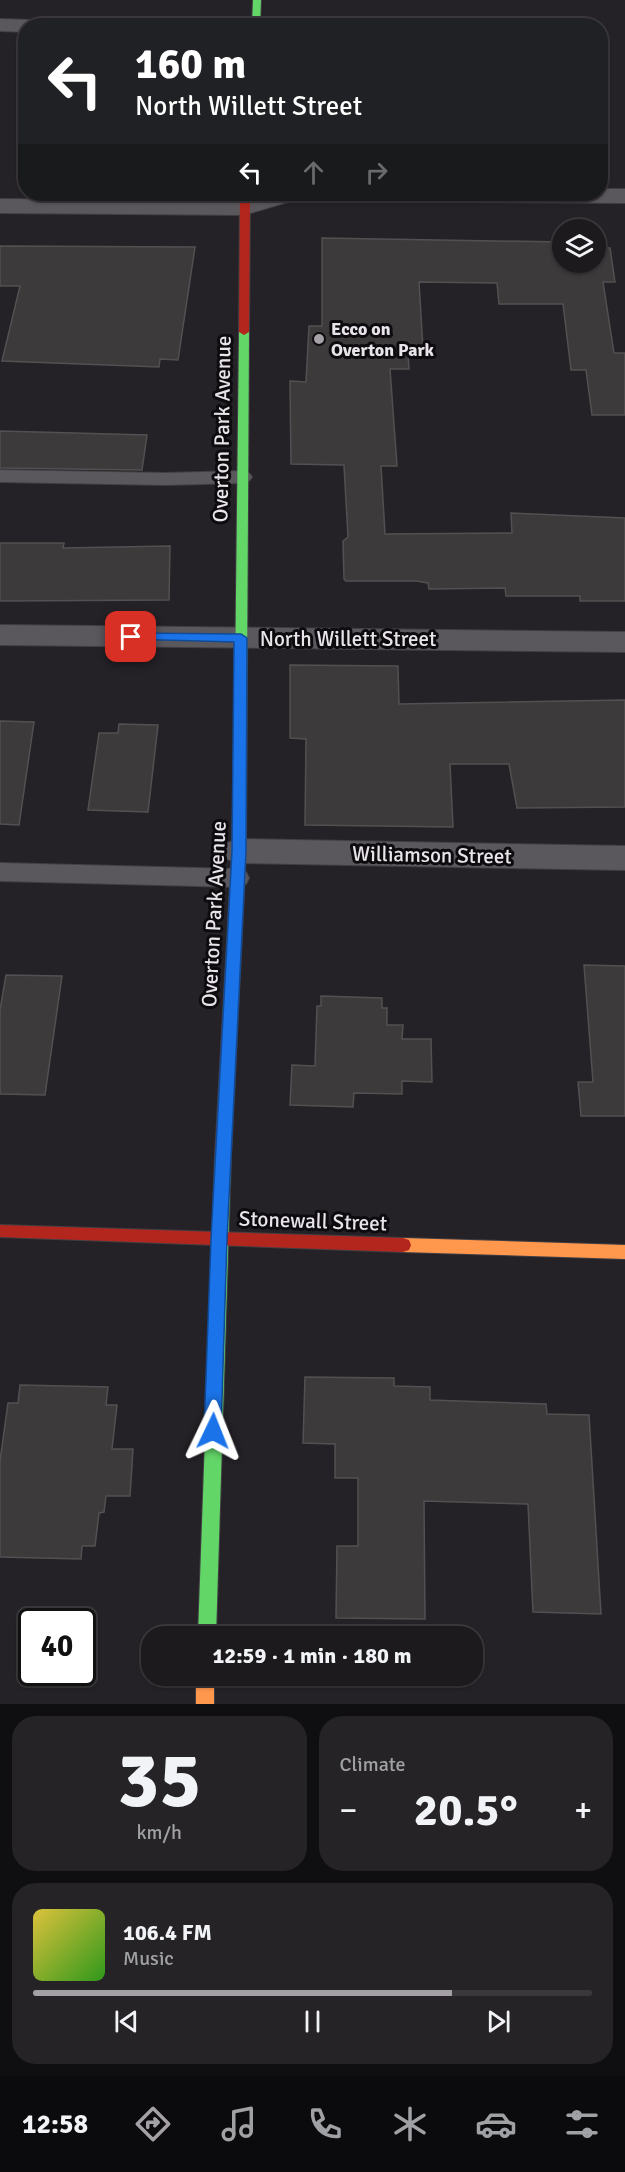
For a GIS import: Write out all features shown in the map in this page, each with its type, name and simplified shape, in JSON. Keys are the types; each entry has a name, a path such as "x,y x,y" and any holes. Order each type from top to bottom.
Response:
{"street":[{"path":"256,18 257,0"},
{"path":"0,25 18,26"},
{"path":"608,196 625,196"},
{"path":"0,206 245,201"},
{"name":"Overton Park Avenue","path":"207,1626 219,1239 238,865 245,201"},
{"name":"North Willett Street","path":"0,635 625,642"},
{"name":"Williamson Street","path":"238,865 625,858"},
{"name":"Stonewall Street","path":"0,1231 625,1252"},
{"path":"205,1704 206,1686"}],"lane":[{"path":"0,476 165,479 242,477"},
{"path":"0,872 238,865"}],"building":[{"path":"322,238 552,242 552,273 606,273 606,248 610,248 615,282 603,282 614,353 625,353 625,415 592,415 586,370 571,370 563,304 499,304 497,283 419,282 423,349 411,349 411,355 408,355 409,369 390,369 397,466 381,466 385,534 512,533 511,513 625,518 625,601 580,601 580,596 506,596 505,588 429,589 428,583 416,581 346,581 344,579 343,541 348,537 344,465 291,464 290,381 306,382 309,326 322,326"},
{"path":"0,246 195,247 178,360 160,359 159,367 2,361 20,286 0,286"},
{"path":"0,431 147,435 142,470 0,468"},
{"path":"0,543 64,543 63,548 170,546 169,600 0,601"},
{"path":"290,665 398,666 399,704 625,700 625,807 517,808 509,764 450,764 453,827 305,825 306,739 290,738"},
{"path":"0,721 34,722 19,825 0,824"},
{"path":"119,724 158,725 148,812 88,810 99,733 118,733"},
{"path":"584,965 625,966 625,1116 581,1116 578,1082 593,1082"},
{"path":"6,975 62,976 45,1095 0,1094 0,1010"},
{"path":"321,996 382,998 382,1008 387,1008 387,1025 403,1025 402,1039 431,1039 432,1082 402,1081 402,1094 354,1093 353,1107 290,1105 292,1065 315,1066 317,1006 321,1006"},
{"path":"305,1377 394,1378 394,1386 430,1387 430,1400 546,1404 547,1414 589,1415 601,1614 533,1612 528,1504 424,1501 425,1619 336,1618 337,1546 358,1546 358,1478 335,1478 335,1444 303,1443"},
{"path":"20,1385 108,1387 106,1405 117,1405 112,1449 133,1449 130,1496 106,1496 104,1512 99,1513 95,1546 82,1546 81,1559 0,1557 0,1461 8,1403 18,1403"}],"traffic: fast":[{"path":"256,18 257,0"},
{"path":"241,681 244,332"},
{"path":"207,1626 223,1157"}],"traffic: slow":[{"path":"403,1245 625,1252"},
{"path":"205,1686 205,1704"}],"traffic: jam":[{"path":"244,332 245,201"},
{"path":"223,1157 239,851 241,681"},
{"path":"0,1231 403,1245"}],"place":[{"name":"Ecco on Overton Park","path":"319,339"}],"route":[{"path":"131,637 241,638 239,851 219,1239 213,1431"}]}
